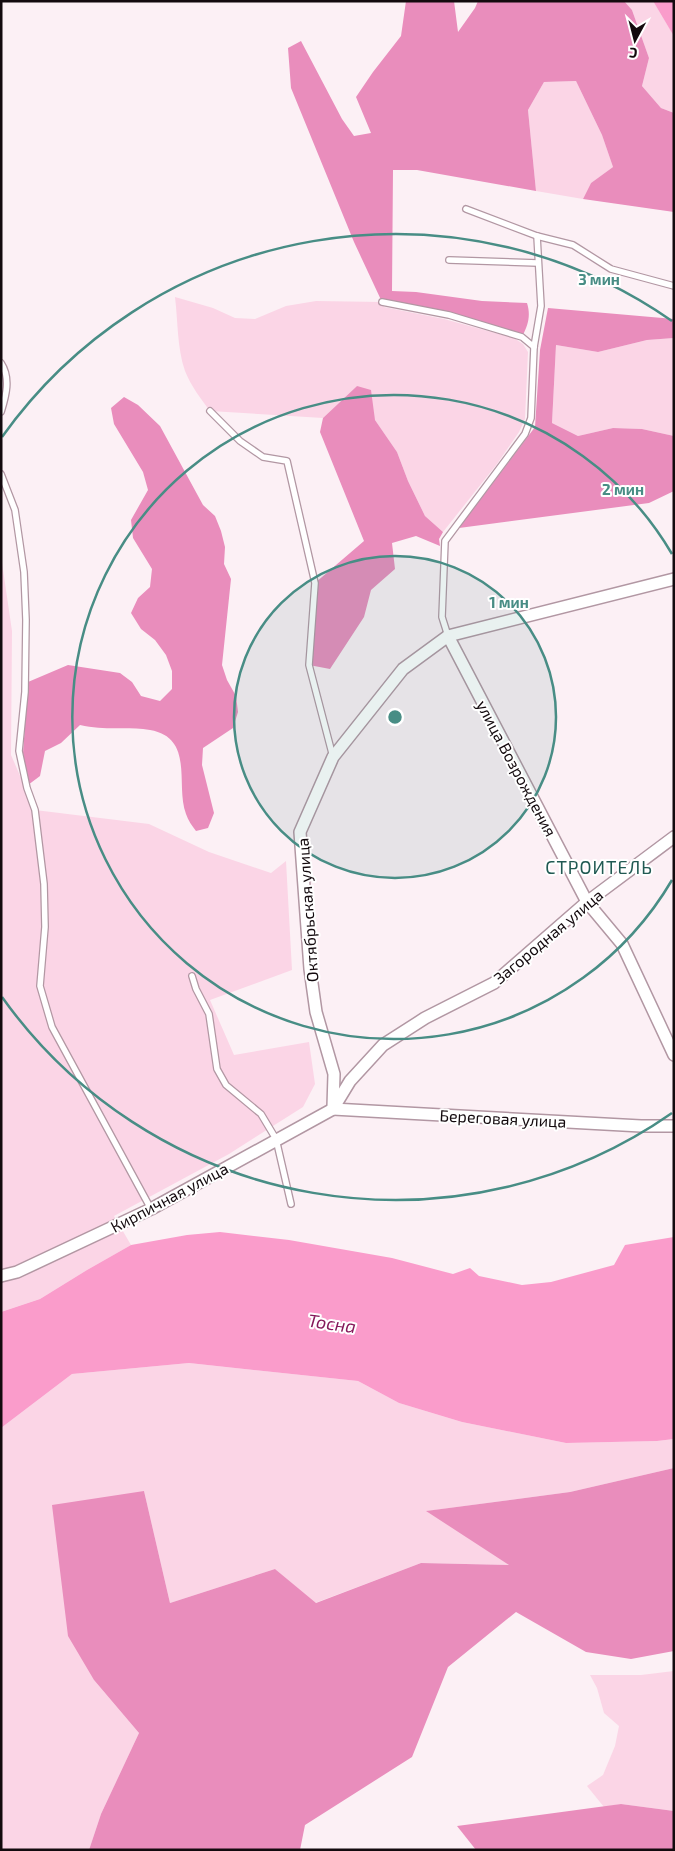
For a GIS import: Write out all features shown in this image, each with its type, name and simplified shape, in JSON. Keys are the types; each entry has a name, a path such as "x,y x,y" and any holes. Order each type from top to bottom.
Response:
{"street":[{"name":"Октябрьская улица","path":"333,1109 334,1074 316,1012 310,968 300,832 333,757 403,669 448,636 674,579"},
{"name":"улица Возрождения","path":"448,636 587,902 622,944 674,1056"},
{"name":"Загородная улица","path":"333,1109 350,1081 383,1045 425,1018 494,983 587,902 674,837"},
{"name":"Кирпичная улица","path":"1,1276 17,1272 151,1209 333,1109"},
{"name":"Береговая улица","path":"333,1109 640,1126 674,1126"}],"lane":[{"path":"466,209 536,236 573,245 611,269 674,286"},
{"path":"448,636 442,617 445,541 525,434 531,418 534,347 542,306 536,236"},
{"path":"449,260 538,263"},
{"path":"382,302 449,315 522,337 534,347"},
{"path":"1,363 7,372 6,398 1,412"},
{"path":"210,411 240,441 263,457 287,461 315,583 309,665 333,757"},
{"path":"1,474 15,510 24,572 26,620 25,683 19,751 27,788 35,810 44,884 45,927 40,986 52,1027 151,1209"},
{"path":"192,976 196,989 209,1014 217,1069 226,1085 262,1114 276,1139 291,1204"}],"shaded area":[{"path":"406,1 454,1 458,32 478,1 624,1 632,10 649,58 642,86 661,108 674,113 674,212 583,199 591,183 613,167 602,135 576,81 544,82 528,110 536,191 417,170 393,170 392,291 416,292 482,301 527,303 528,320 522,337 449,315 382,302 354,242 291,88 288,48 301,41 342,119 354,136 371,133 356,97 401,36"},
{"path":"624,1 653,1 674,36 674,113 661,108 642,86 649,58 632,10"},
{"path":"576,81 602,135 613,167 591,183 583,199 536,191 528,110 544,82"},
{"path":"175,297 213,308 235,318 255,319 286,306 316,301 382,302 384,307 444,319 514,338 523,344 528,352 525,419 519,432 497,464 443,532 425,516 408,481 397,452 375,420 357,386 323,418 210,411 193,387 182,362"},
{"path":"548,308 674,319 674,338 647,340 598,352 556,345 552,423 578,436 613,428 642,429 674,436 674,491 649,503 459,528 535,427 540,350"},
{"path":"674,338 674,436 642,429 613,428 578,436 552,423 556,345 598,352 647,340"},
{"path":"357,386 371,390 375,420 397,452 408,481 425,516 443,532 439,539 440,546 416,536 392,543 395,569 371,590 364,617 330,669 309,665 315,583 364,541 320,432 323,418"},
{"path":"124,397 138,405 160,426 203,505 215,516 225,547 224,564 231,579 222,665 227,680 236,696 238,712 233,728 203,748 202,765 214,813 208,828 196,831 186,814 183,802 181,764 178,752 173,742 164,735 150,730 98,728 80,725 61,743 45,751 40,776 28,785 23,753 28,682 68,665 120,673 132,682 141,696 160,701 172,689 172,671 166,655 155,640 141,629 131,613 138,598 150,587 152,569 133,538 131,520 148,490 143,472 114,424 111,408"},
{"path":"1,556 12,631 11,755 35,810 149,824 209,852 271,873 286,861 292,970 210,1000 234,1055 309,1042 315,1084 303,1107 229,1154 114,1216 131,1245 40,1299 1,1312"},
{"path":"189,1363 358,1381 399,1403 462,1422 566,1443 674,1439 674,1468 570,1492 427,1511 510,1565 421,1563 315,1603 275,1569 170,1603 144,1491 94,1680 139,1733 101,1814 89,1850 1,1850 1,1428 72,1374"},
{"path":"674,1468 674,1651 631,1659 586,1652 516,1612 448,1667 412,1757 305,1825 300,1850 89,1850 101,1814 139,1733 94,1680 68,1636 52,1505 144,1491 170,1603 275,1569 316,1603 421,1563 509,1565 426,1511 570,1492"},
{"path":"674,1671 674,1811 621,1804 604,1807 587,1786 603,1775 615,1746 619,1726 604,1713 597,1688 590,1675 641,1675"},
{"path":"621,1804 674,1811 674,1850 476,1850 457,1826"}],"water":[{"path":"653,1 674,1 674,36 672,33"},
{"name":"Тосна","path":"220,1232 289,1240 392,1258 453,1274 470,1268 479,1276 522,1285 551,1282 614,1265 625,1245 674,1237 674,1439 566,1443 462,1422 399,1403 358,1381 189,1363 72,1374 1,1428 1,1312 40,1299 131,1245 187,1235"}],"district":[{"name":"СТРОИТЕЛЬ","path":"599,867"}]}
